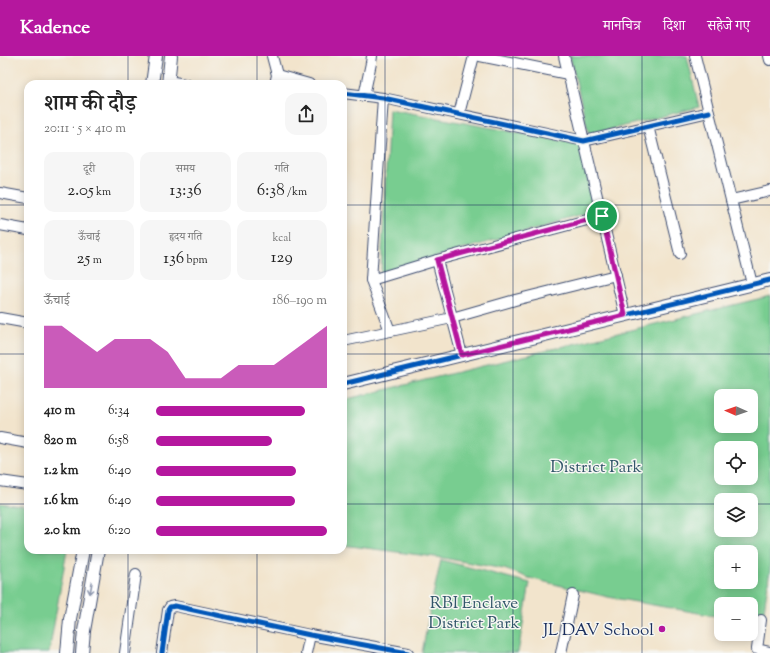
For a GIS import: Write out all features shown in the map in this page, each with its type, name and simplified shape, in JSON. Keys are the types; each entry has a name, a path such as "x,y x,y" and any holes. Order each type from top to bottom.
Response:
{"street":[{"path":"153,80 156,56"},
{"path":"168,80 171,56"},
{"path":"272,56 276,80"},
{"path":"364,96 372,56"},
{"path":"458,114 474,56"},
{"path":"480,56 568,74"},
{"path":"564,56 625,315"},
{"path":"695,56 752,284"},
{"path":"769,56 770,60"},
{"path":"347,94 383,98 584,141 709,112"},
{"path":"383,98 371,280 390,331"},
{"path":"648,126 680,254"},
{"path":"731,200 770,191"},
{"path":"0,193 24,197"},
{"path":"371,280 437,260 602,216"},
{"path":"0,225 24,229"},
{"path":"437,260 462,355"},
{"path":"347,340 452,318 515,300 616,275"},
{"path":"347,383 770,280"},
{"path":"0,318 24,322"},
{"path":"0,438 24,442"},
{"path":"0,481 24,484"},
{"path":"67,653 70,619 82,554"},
{"path":"82,653 84,631 97,554"},
{"path":"125,653 136,574"},
{"path":"562,653 573,595"},
{"path":"162,653 168,610 170,607 175,606 310,635 408,653"},
{"path":"761,620 757,649 770,652"},
{"path":"306,653 310,635"}],"green space":[{"path":"570,56 687,56 699,107 589,135"},
{"path":"389,109 579,144 596,211 381,273"},
{"name":"District Park","path":"770,296 770,569 762,624 758,623 758,597 714,597 714,616 608,597 529,578 504,569 443,558 347,546 347,399"},
{"path":"0,503 24,506 24,554 66,554 49,653 0,653"},
{"name":"RBI Enclave District Park","path":"441,560 530,583 518,653 422,653"}],"cycle path":[{"path":"347,94 383,98 584,141 709,112"},
{"path":"347,383 770,280"},
{"path":"162,653 168,610 170,607 175,606 310,635 408,653"}],"place":[{"name":"JL DAV School","path":"662,629"}],"route":[{"path":"602,216 625,315 462,355 437,260 602,216"}]}
